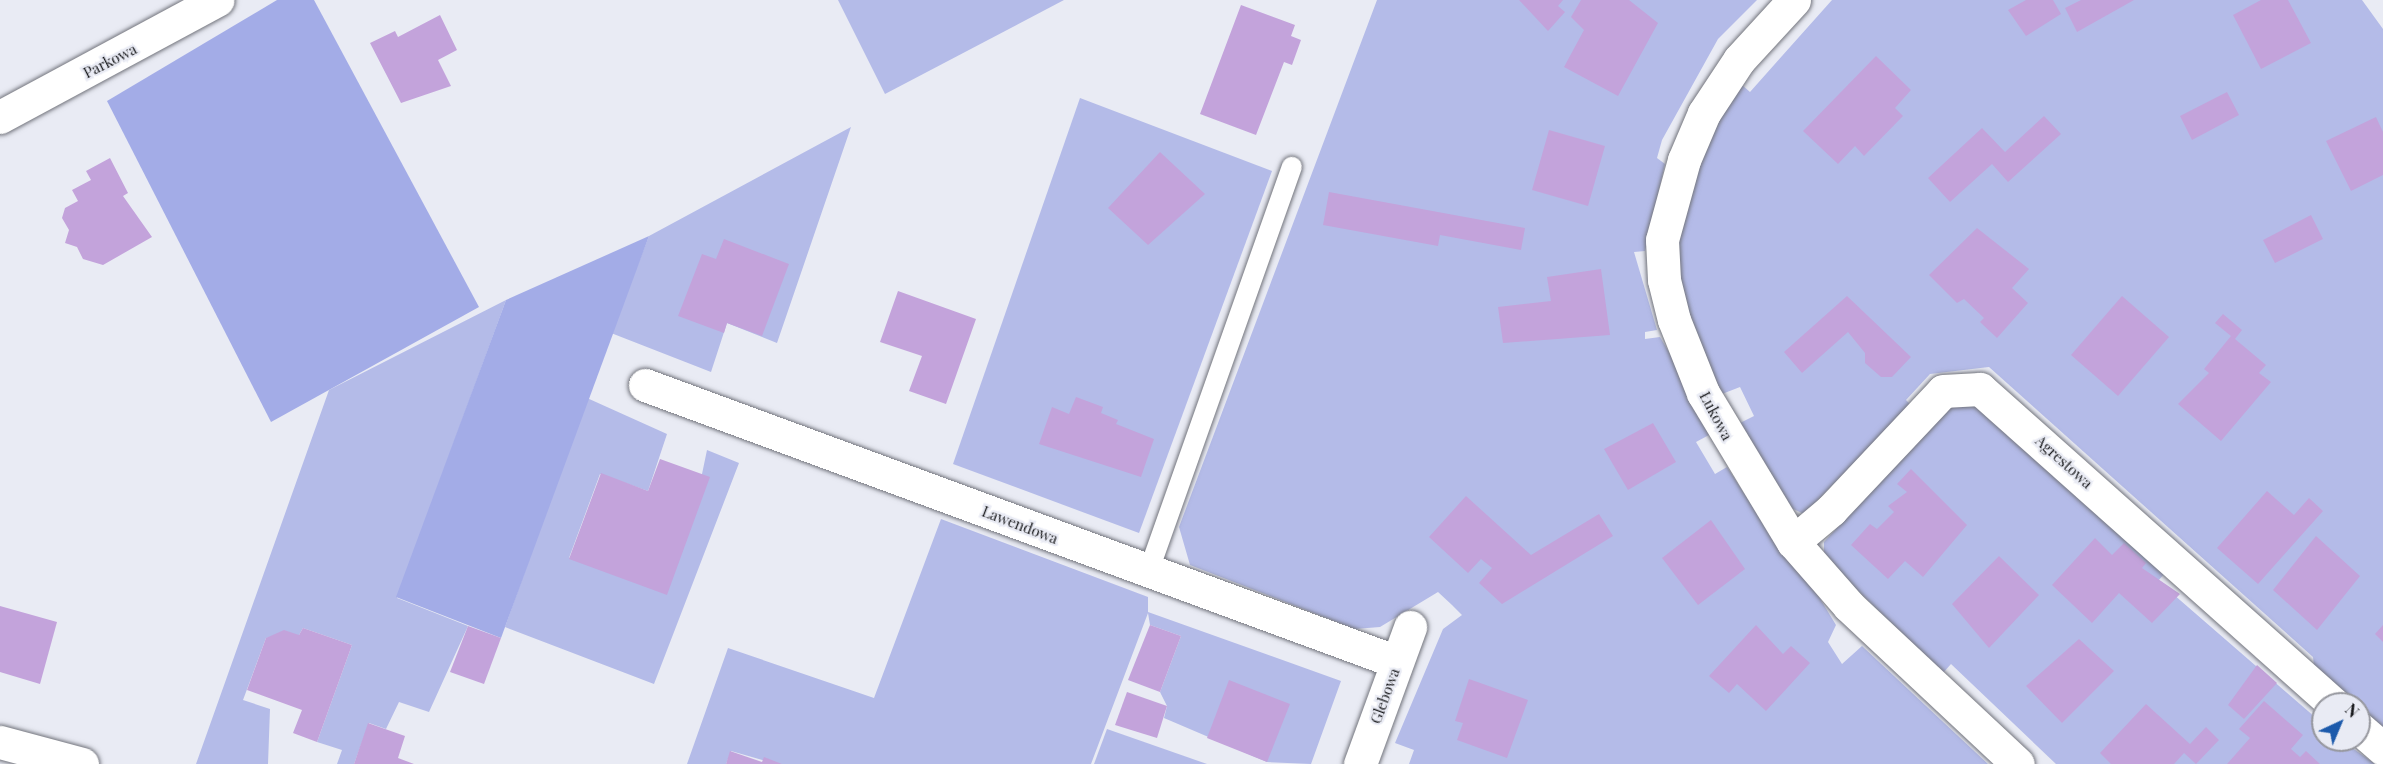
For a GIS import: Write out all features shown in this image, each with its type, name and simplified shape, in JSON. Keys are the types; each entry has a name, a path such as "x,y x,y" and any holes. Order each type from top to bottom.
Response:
{"street":[{"name":"Parkowa","path":"0,117 217,0"},
{"name":"Łukowa","path":"1794,0 1739,60 1704,113 1675,187 1662,240 1671,310 1703,393 1793,542 1849,606 2018,764"},
{"name":"Lawendowa","path":"645,385 1148,573 1397,662"},
{"name":"Agrestowa","path":"1793,542 1831,510 1943,391 1980,389 2320,692"},
{"name":"Glebowa","path":"1360,764 1410,627"},
{"path":"2371,738 2383,749"},
{"path":"0,742 82,764"}],"lane":[{"path":"1148,573 1292,167"}],"shaded area":[{"path":"277,0 314,0 479,307 271,422 107,101"},
{"path":"838,0 1064,0 885,94"},
{"path":"1377,0 1757,0 1718,39 1662,140 1657,158 1665,164 1645,251 1634,252 1657,330 1645,332 1645,339 1660,337 1673,359 1709,435 1696,442 1715,474 1727,467 1782,552 1819,597 1836,625 1828,642 1842,664 1862,646 1988,764 1409,764 1414,750 1395,743 1443,629 1462,615 1438,592 1380,627 1355,629 1190,565 1179,527"},
{"path":"1832,0 2362,0 2383,29 2383,728 2371,717 2371,692 2343,692 2314,666 2313,657 1989,367 1930,374 1906,400 1911,405 1804,514 1789,507 1738,424 1754,416 1740,387 1722,394 1704,356 1686,311 1676,253 1695,171 1721,115 1742,85 1750,92"},
{"path":"1080,98 1272,171 1139,533 953,464"},
{"path":"851,127 777,343 727,323 711,372 611,333 649,236"},
{"path":"649,236 501,638 396,597 506,300"},
{"path":"506,300 397,598 468,626 429,712 399,702 386,729 369,723 354,764 337,764 342,750 317,742 352,645 303,628 299,635 266,638 243,700 270,709 268,764 196,764 329,390"},
{"path":"587,398 667,434 648,491 600,474 569,558 702,474 707,450 739,463 654,684 505,627"},
{"path":"1968,399 2166,572 2158,581 2311,714 2311,752 2358,752 2375,764 2056,764 1951,664 1943,673 1856,589 1824,552 1824,542 1947,408"},
{"path":"941,519 1148,597 1148,612 1341,681 1311,764 1267,762 1164,718 1167,706 1160,692 1181,636 1150,625 1148,613 1091,764 776,764 731,751 726,764 687,764 728,648 874,698"},
{"path":"1107,729 1207,764 1094,764"}],"building":[{"path":"1519,0 1563,0 1558,6 1565,12 1548,31"},
{"path":"1581,0 1629,0 1658,23 1618,96 1564,67 1584,30 1571,17"},
{"path":"2026,0 2053,0 2061,14 2026,36 2008,10"},
{"path":"2081,0 2134,0 2077,32 2065,8"},
{"path":"2261,0 2288,0 2311,43 2261,69 2233,15"},
{"path":"1241,5 1295,25 1291,36 1301,40 1292,65 1284,62 1256,135 1200,114"},
{"path":"440,15 457,50 438,60 451,86 401,103 370,43 395,31 398,37"},
{"path":"1876,56 1911,90 1895,108 1903,116 1864,156 1855,146 1838,164 1803,131"},
{"path":"2227,92 2239,115 2192,140 2180,116"},
{"path":"2044,116 2061,134 2008,182 1992,164 1950,202 1928,178 1982,128 2005,152"},
{"path":"2376,117 2383,132 2383,175 2351,191 2326,141"},
{"path":"1549,130 1605,146 1588,206 1532,190"},
{"path":"1160,152 1205,194 1148,245 1108,208"},
{"path":"110,158 128,193 123,196 152,237 103,265 83,259 77,247 65,243 69,230 62,218 65,208 78,201 72,190 91,180 86,171"},
{"path":"1329,192 1525,228 1521,250 1440,235 1438,246 1323,225"},
{"path":"2311,215 2323,239 2275,263 2263,240"},
{"path":"1977,228 2029,269 2012,288 2028,303 1997,338 1980,322 1984,318 1964,299 1957,303 1929,275"},
{"path":"724,239 789,264 762,336 727,323 724,333 678,316 702,254 716,259"},
{"path":"1601,269 1610,335 1503,343 1498,307 1551,301 1547,277"},
{"path":"898,291 976,319 946,404 909,391 922,356 880,342"},
{"path":"1847,296 1911,357 1892,377 1881,377 1865,363 1865,353 1848,332 1802,373 1784,352"},
{"path":"2122,296 2169,337 2118,396 2071,355"},
{"path":"2223,314 2242,330 2235,339 2266,365 2259,373 2271,382 2221,441 2178,404 2209,373 2204,369 2231,336 2215,323"},
{"path":"1076,397 1103,407 1101,413 1118,420 1116,424 1154,439 1141,477 1039,444 1052,407 1069,414"},
{"path":"1653,423 1676,462 1628,490 1604,449"},
{"path":"660,459 710,477 667,595 569,559 601,473 648,491"},
{"path":"1911,469 1967,525 1923,577 1905,561 1888,579 1851,545 1870,524 1877,529 1894,512 1888,506 1907,492 1897,484"},
{"path":"2267,491 2294,515 2309,498 2323,511 2258,584 2217,548"},
{"path":"1466,496 1531,555 1599,514 1613,536 1502,604 1479,583 1492,568 1481,559 1468,573 1429,537"},
{"path":"1711,520 1745,569 1698,605 1662,558"},
{"path":"2316,536 2360,576 2317,630 2273,590"},
{"path":"2095,538 2112,555 2124,543 2146,563 2142,568 2180,594 2152,623 2119,593 2092,623 2052,585"},
{"path":"1999,556 2039,595 1989,648 1952,604"},
{"path":"0,606 57,622 40,684 0,672"},
{"path":"1150,625 1181,636 1160,692 1128,680"},
{"path":"1756,625 1783,654 1791,646 1810,663 1766,711 1737,684 1729,693 1709,676"},
{"path":"2383,625 2383,642 2375,634"},
{"path":"468,626 501,638 484,684 450,672"},
{"path":"303,628 352,645 317,742 293,733 302,710 247,690 266,638 284,630 299,635"},
{"path":"2079,639 2114,671 2062,723 2026,686"},
{"path":"2257,665 2277,683 2244,719 2228,705"},
{"path":"1469,679 1528,700 1507,758 1457,740 1463,723 1455,721"},
{"path":"1229,680 1290,704 1267,762 1207,738"},
{"path":"1127,692 1167,706 1157,738 1115,725"},
{"path":"2264,701 2303,735 2291,749 2300,757 2306,751 2320,764 2227,764 2250,738 2239,729"},
{"path":"2146,704 2190,744 2206,727 2219,740 2196,764 2184,753 2174,764 2111,764 2100,753"},
{"path":"368,723 405,736 398,758 414,764 354,764"},
{"path":"730,751 762,762 764,757 782,764 726,764"}]}
